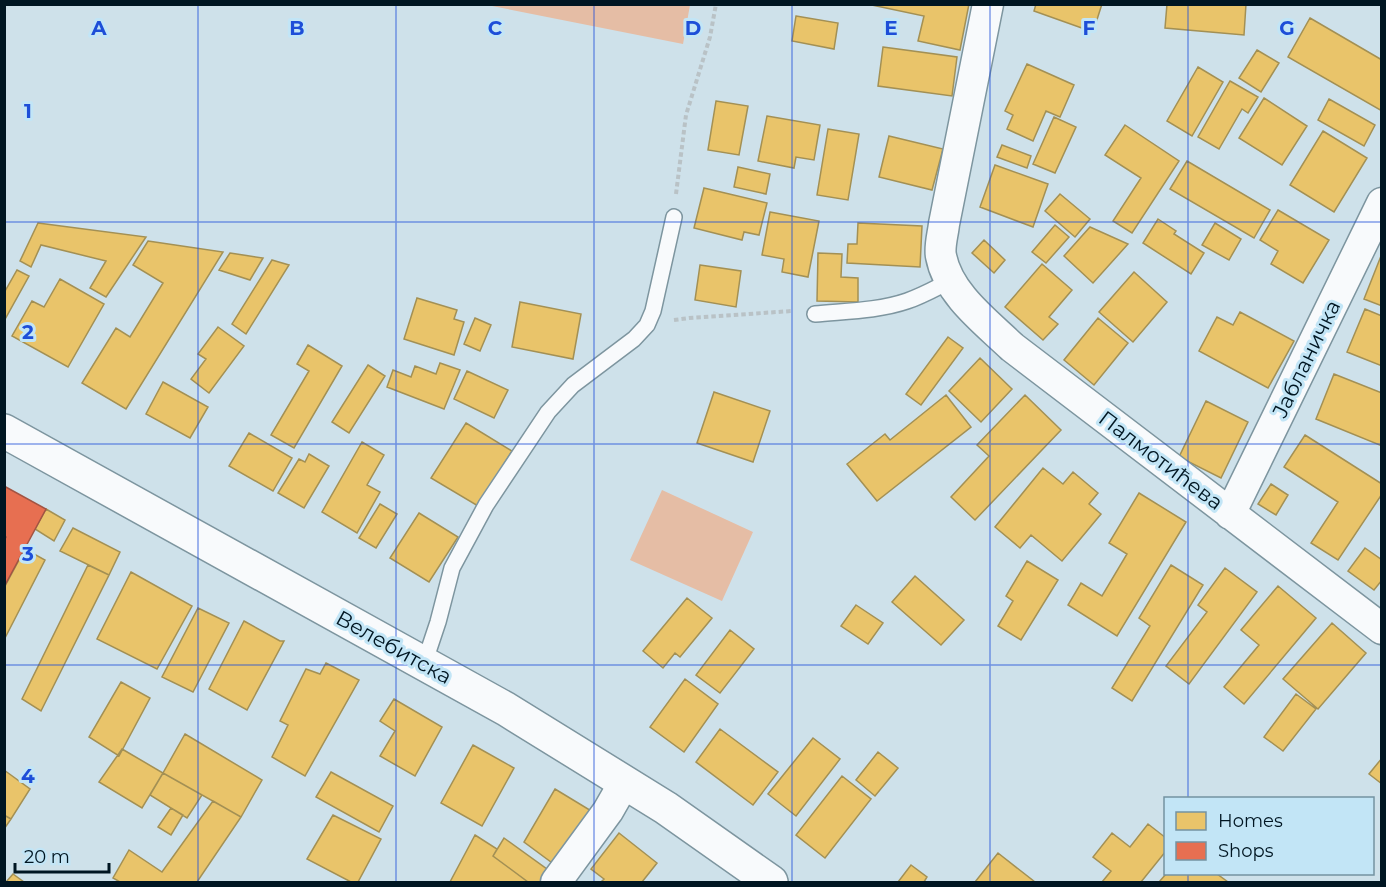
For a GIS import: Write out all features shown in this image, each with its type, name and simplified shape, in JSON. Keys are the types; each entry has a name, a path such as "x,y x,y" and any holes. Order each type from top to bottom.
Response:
{"street":[{"name":"Палмотићева","path":"988,4 940,255 950,281 967,303 1012,347 1382,629"},
{"name":"Јабланичка","path":"1230,514 1382,203"},
{"name":"Велебитска","path":"4,431 506,709 666,808 771,882"},
{"path":"556,882 608,811 624,783"}],"lane":[{"path":"424,664 452,568 486,505 548,412 573,385 634,339 646,325 653,311 674,217"},
{"path":"815,314 906,302 950,281"}],"path":[{"path":"674,217 686,115 710,38 716,4"},
{"path":"646,325 689,318 794,311 815,314"}],"shaded area":[{"path":"487,5 690,5 683,44"},
{"path":"662,490 753,532 722,601 630,560"}],"building: Homes":[{"path":"867,4 969,4 960,50 918,41 924,16"},
{"path":"1036,4 1102,4 1093,32 1034,11"},
{"path":"1167,4 1246,4 1244,35 1165,28"},
{"path":"796,16 838,23 834,49 792,41"},
{"path":"1310,18 1382,60 1382,111 1288,57"},
{"path":"883,47 957,57 952,96 878,86"},
{"path":"1257,50 1279,63 1261,92 1239,78"},
{"path":"1027,64 1074,85 1060,117 1046,111 1033,141 1007,129 1013,115 1005,111"},
{"path":"1198,67 1223,82 1192,136 1167,121"},
{"path":"1230,81 1258,97 1248,113 1242,109 1219,149 1198,137"},
{"path":"1264,98 1307,126 1282,165 1239,138"},
{"path":"1329,99 1375,125 1364,146 1318,120"},
{"path":"716,101 748,106 739,155 708,150"},
{"path":"767,116 820,125 814,160 796,157 794,168 758,161"},
{"path":"1054,117 1076,127 1055,173 1033,164"},
{"path":"1125,125 1179,161 1132,233 1113,221 1141,178 1105,155"},
{"path":"828,129 859,134 848,200 817,195"},
{"path":"1323,131 1367,158 1334,212 1290,185"},
{"path":"889,136 943,149 932,190 879,177"},
{"path":"1002,145 1031,156 1027,168 997,157"},
{"path":"1187,161 1270,210 1254,238 1170,189"},
{"path":"995,165 1048,184 1033,227 980,207"},
{"path":"738,167 770,174 766,194 734,187"},
{"path":"704,188 767,203 759,235 744,232 742,240 694,228"},
{"path":"1060,194 1090,219 1075,237 1045,211"},
{"path":"1278,210 1329,240 1303,283 1271,264 1278,251 1260,240"},
{"path":"770,212 819,221 808,277 782,272 784,259 762,255"},
{"path":"1158,219 1176,231 1174,234 1204,253 1191,274 1143,243"},
{"path":"38,223 146,237 106,297 90,288 106,261 41,245 31,267 20,261"},
{"path":"858,223 922,226 920,267 847,263 848,244 857,244"},
{"path":"1215,223 1241,239 1229,260 1202,245"},
{"path":"1055,225 1069,237 1046,263 1032,252"},
{"path":"1090,227 1128,244 1093,283 1064,256"},
{"path":"984,240 1005,260 994,273 972,253"},
{"path":"148,241 223,252 126,409 82,383 116,328 130,337 163,283 133,265"},
{"path":"230,253 263,258 250,280 219,270"},
{"path":"818,253 842,254 841,277 858,278 858,302 817,301"},
{"path":"1382,256 1382,306 1364,299"},
{"path":"272,260 289,265 246,334 232,324"},
{"path":"1042,264 1072,290 1049,317 1058,324 1043,340 1005,307"},
{"path":"700,265 741,271 736,307 695,300"},
{"path":"17,270 29,276 4,321 4,293"},
{"path":"1134,272 1167,302 1133,342 1099,312"},
{"path":"60,279 104,304 68,367 12,336 32,301 44,307"},
{"path":"417,298 457,310 454,319 464,322 454,355 404,339"},
{"path":"520,302 581,314 573,359 512,347"},
{"path":"1365,309 1382,316 1382,366 1347,352"},
{"path":"1240,312 1294,341 1268,388 1199,351 1217,317 1233,325"},
{"path":"475,318 491,325 480,351 464,344"},
{"path":"1098,318 1128,343 1094,385 1064,360"},
{"path":"218,327 244,346 209,393 191,379 206,359 198,354"},
{"path":"948,337 963,348 921,405 906,394"},
{"path":"308,345 342,366 294,448 271,435 309,371 297,364"},
{"path":"980,358 1012,389 981,422 949,391"},
{"path":"440,363 460,370 444,409 387,387 393,370 411,377 415,366 436,374"},
{"path":"368,365 385,376 349,433 332,422"},
{"path":"467,371 508,390 494,418 454,399"},
{"path":"1334,374 1382,393 1382,446 1316,419"},
{"path":"163,382 208,407 190,438 146,414"},
{"path":"714,392 770,411 753,462 697,443"},
{"path":"946,395 971,427 877,501 847,464 885,434 890,440"},
{"path":"1025,395 1061,430 975,520 951,497 989,456 977,445"},
{"path":"1206,401 1248,422 1221,478 1179,457"},
{"path":"466,423 512,451 478,506 431,478"},
{"path":"249,433 292,458 273,491 229,466"},
{"path":"1305,435 1382,484 1382,494 1338,560 1311,543 1338,502 1284,467"},
{"path":"362,442 384,455 367,485 380,492 357,533 322,512"},
{"path":"309,454 329,466 304,508 278,493 299,459 305,462"},
{"path":"1043,468 1063,484 1073,472 1098,493 1089,504 1101,514 1062,561 1031,535 1020,548 995,527"},
{"path":"1271,484 1288,495 1276,515 1258,504"},
{"path":"1139,493 1186,522 1117,636 1068,605 1081,583 1102,596 1127,554 1109,543"},
{"path":"380,504 397,514 376,548 359,538"},
{"path":"46,509 65,520 54,541 35,529"},
{"path":"419,513 458,537 429,582 390,558"},
{"path":"73,528 120,552 109,575 60,551"},
{"path":"1365,548 1382,560 1382,580 1374,590 1348,571"},
{"path":"25,549 45,560 4,640 4,588"},
{"path":"1027,561 1058,580 1021,640 998,626 1013,601 1006,596"},
{"path":"88,565 109,575 41,711 22,699"},
{"path":"1171,565 1203,585 1132,701 1112,688 1150,626 1139,618"},
{"path":"1225,568 1257,592 1189,684 1166,666 1207,612 1198,605"},
{"path":"131,572 192,606 157,669 97,639"},
{"path":"915,576 964,620 941,645 892,602"},
{"path":"1278,586 1316,618 1244,704 1224,687 1259,645 1241,630"},
{"path":"687,598 712,618 680,657 675,653 663,668 643,651"},
{"path":"856,605 883,623 868,644 841,626"},
{"path":"198,608 229,623 193,692 162,677"},
{"path":"244,621 284,641 247,710 209,689"},
{"path":"1332,623 1366,653 1318,709 1283,679"},
{"path":"730,630 754,649 720,693 696,675"},
{"path":"326,663 359,680 305,776 272,757 288,725 280,721 306,669 320,674"},
{"path":"685,679 718,704 684,752 650,727"},
{"path":"121,682 150,698 119,756 89,737"},
{"path":"1296,694 1316,709 1283,751 1264,737"},
{"path":"394,699 442,727 415,776 380,756 395,731 380,721"},
{"path":"720,729 778,772 753,805 696,762"},
{"path":"185,734 262,780 241,817 163,773"},
{"path":"813,738 840,759 796,816 768,794"},
{"path":"473,745 514,768 482,826 441,803"},
{"path":"122,749 163,773 142,808 99,782"},
{"path":"878,752 898,768 875,796 856,780"},
{"path":"1382,758 1382,784 1369,774"},
{"path":"4,770 30,789 11,819 4,815"},
{"path":"331,772 393,806 379,832 316,797"},
{"path":"163,773 202,795 187,818 150,795"},
{"path":"842,776 871,799 825,858 796,835"},
{"path":"555,789 593,812 555,865 524,842"},
{"path":"213,801 241,817 197,882 120,882 113,878 129,850 162,872"},
{"path":"171,808 183,815 171,835 158,827"},
{"path":"4,815 11,819 4,829"},
{"path":"333,815 381,839 358,882 351,882 307,859"},
{"path":"1148,824 1164,836 1164,853 1141,882 1102,882 1111,871 1093,857 1112,833 1130,847"},
{"path":"619,833 657,863 642,882 601,882 604,879 591,869"},
{"path":"475,835 497,849 493,856 528,882 450,882"},
{"path":"504,838 551,872 543,882 528,882 493,856"},
{"path":"998,853 1035,882 975,882"},
{"path":"911,865 927,877 924,882 898,882"},
{"path":"13,874 24,882 6,882"},
{"path":"1165,875 1218,875 1228,882 1159,882"}],"building: Shops":[{"path":"4,486 46,509 4,587 4,541 6,537 4,536"}]}
